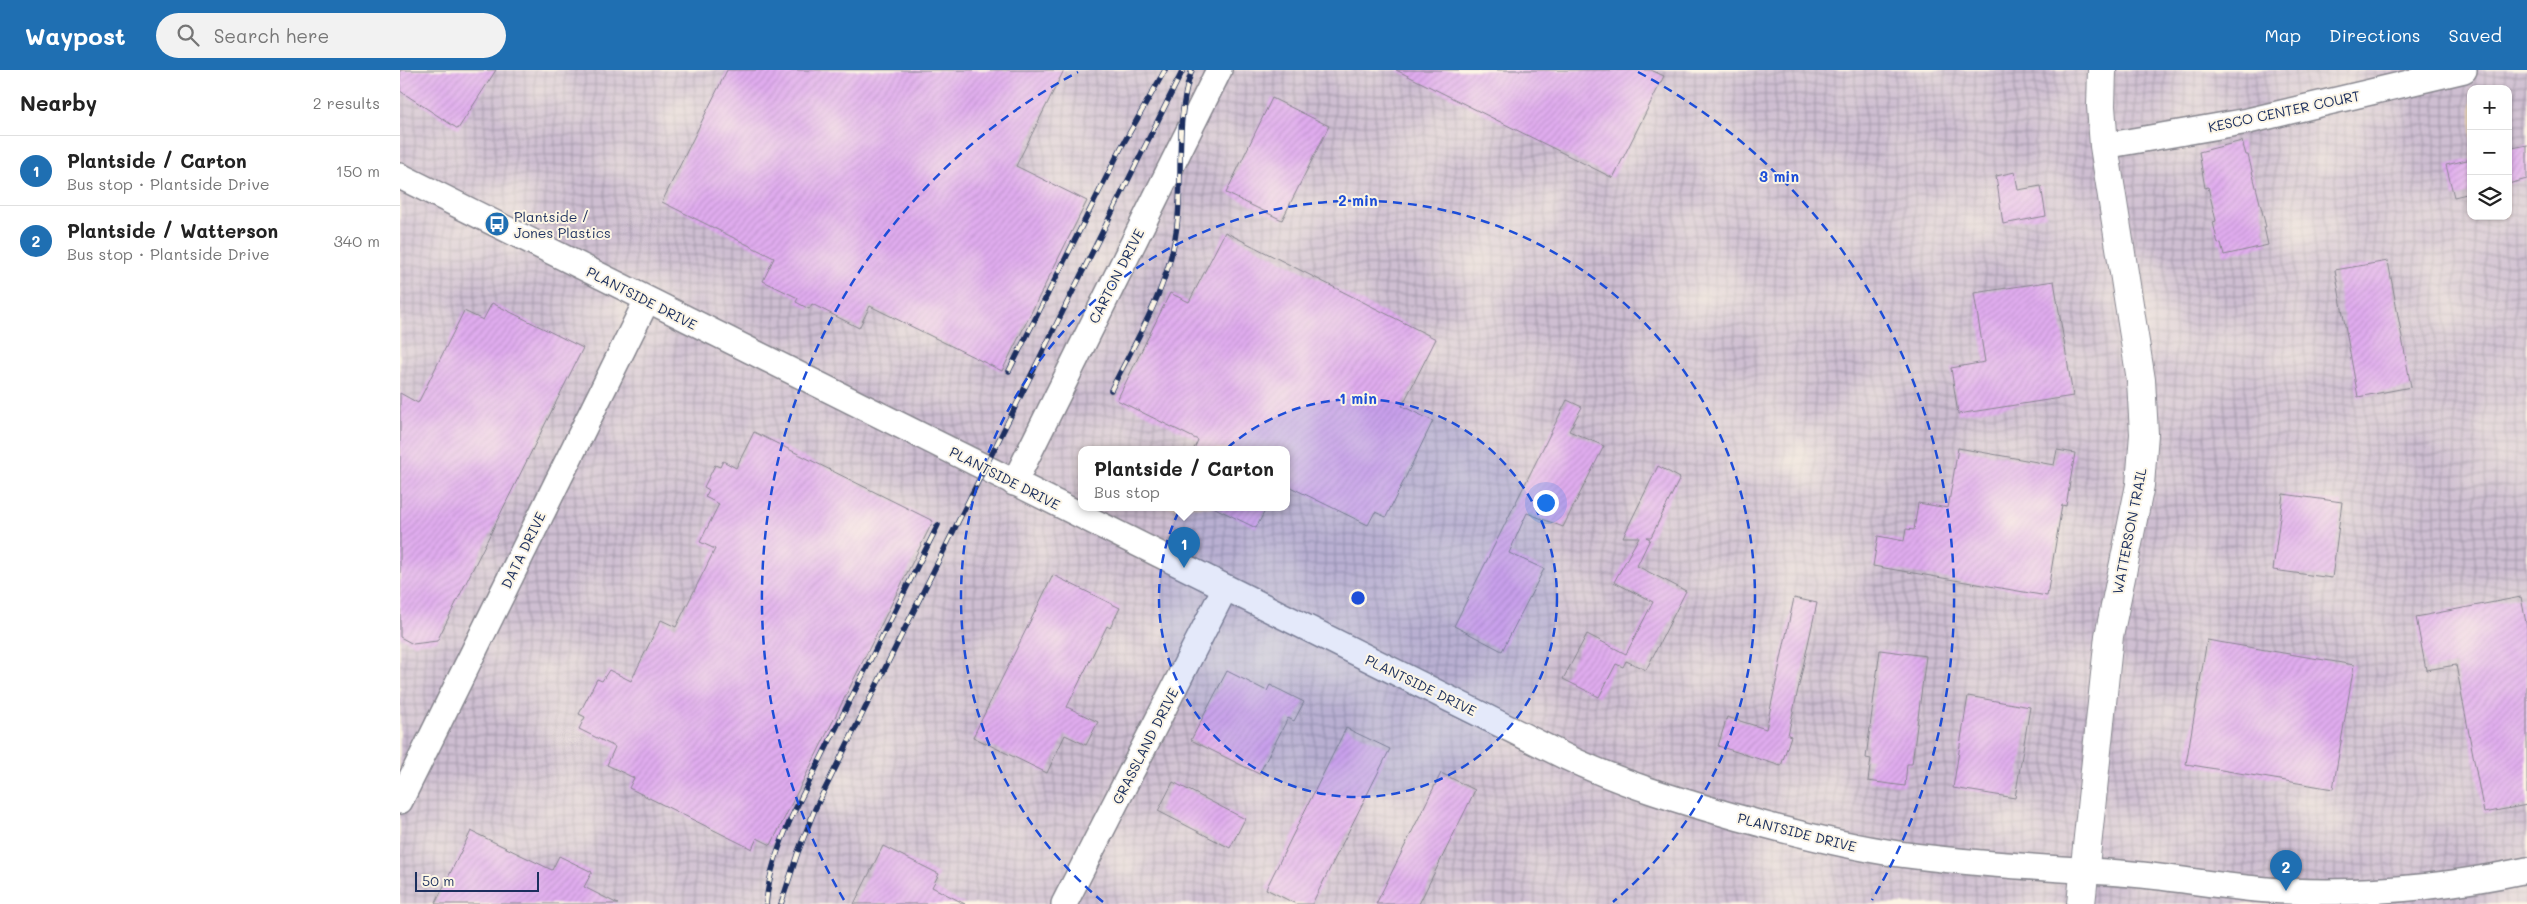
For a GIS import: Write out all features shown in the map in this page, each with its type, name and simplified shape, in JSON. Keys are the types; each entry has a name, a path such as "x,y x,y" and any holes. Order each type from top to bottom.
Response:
{"main road":[{"name":"WATTERSON TRAIL","path":"2081,904 2108,636 2140,485 2144,434 2141,380 2104,146 2101,106 2102,70"}],"street":[{"name":"CARTON DRIVE","path":"1014,483 1220,70"},
{"name":"KESCO CENTER COURT","path":"2104,146 2248,121 2464,70"},
{"name":"PLANTSIDE DRIVE","path":"400,176 1606,776 1669,798 1833,843 1953,860 2084,872 2121,873 2286,891 2414,897 2527,870"},
{"name":"DATA DRIVE","path":"400,800 647,300"},
{"name":"GRASSLAND DRIVE","path":"1064,904 1225,588"}],"shaded area":[{"path":"400,70 2527,70 2527,904 400,904"}],"building":[{"path":"400,70 496,70 458,129 400,91"},
{"path":"727,70 1064,70 1016,166 1087,201 1002,371 870,306 859,328 812,304 809,309 796,302 798,298 763,281 774,258 662,202"},
{"path":"1396,70 1651,70 1664,76 1613,178"},
{"path":"1272,98 1329,126 1282,220 1226,193"},
{"path":"2242,141 2246,155 2248,155 2266,227 2264,227 2268,245 2224,255 2221,243 2218,244 2213,222 2216,221 2208,187 2205,188 2199,152"},
{"path":"2527,145 2527,179 2512,183 2512,175 2512,148"},
{"path":"2467,160 2467,194 2454,197 2446,165"},
{"path":"2015,172 2018,190 2041,186 2046,216 2003,224 1996,176"},
{"path":"1225,232 1436,339 1402,406 1433,421 1386,517 1375,512 1368,525 1290,487 1290,446 1195,446 1198,440 1117,400 1170,293 1189,302"},
{"path":"2388,261 2411,387 2358,397 2335,270"},
{"path":"2054,281 2073,396 1958,414 1951,368 1985,362 1974,293"},
{"path":"492,303 583,348 437,641 413,644 400,637 400,393 418,403 464,311 483,320"},
{"path":"1567,400 1582,407 1569,431 1604,446 1563,527 1527,513 1509,553 1544,569 1502,651 1454,626"},
{"path":"754,432 933,521 771,845 757,838 752,849 629,788 634,778 607,765 615,747 579,729 585,717 579,714 597,679 602,681 609,670 631,681 661,620 676,627 715,549 700,542 719,504 705,497 709,490 704,487 715,465 720,467 723,461 736,468"},
{"path":"1958,448 2054,465 2057,450 2075,453 2066,506 2062,505 2047,596 1873,566 1878,536 1904,541 1906,529 1914,530 1918,503 1948,508"},
{"path":"1658,466 1680,478 1651,537 1646,537 1650,539 1637,566 1686,591 1646,670 1626,661 1623,667 1616,664 1599,697 1563,679 1587,634 1626,654 1653,602 1614,582 1639,537 1623,537"},
{"path":"2283,494 2342,502 2332,578 2273,570"},
{"path":"1221,511 1265,511 1256,528"},
{"path":"1053,575 1120,608 1110,628 1107,626 1067,707 1098,722 1086,745 1065,735 1047,773 973,737"},
{"path":"2521,597 2527,628 2527,805 2484,813 2456,665 2426,670 2416,617"},
{"path":"1794,598 1817,603 1788,735 1791,736 1781,766 1718,746 1727,717 1766,729"},
{"path":"2207,640 2354,665 2333,789 2186,764"},
{"path":"1880,650 1926,656 1912,764 1907,764 1905,786 1868,781 1871,759 1866,758"},
{"path":"1227,671 1267,691 1270,685 1304,702 1294,721 1288,718 1259,774 1191,740"},
{"path":"1968,696 2030,707 2015,798 1953,788"},
{"path":"1346,728 1390,749 1312,904 1296,904 1266,889"},
{"path":"1441,773 1475,790 1419,904 1376,904"},
{"path":"1173,782 1245,819 1230,848 1158,811"},
{"path":"471,831 552,870 559,856 592,872 584,887 618,904 435,904"},
{"path":"883,846 939,874 932,887 965,904 854,904"}],"railway":[{"path":"1009,371 1122,146 1165,70"},
{"path":"781,904 798,852 815,809 1183,70"},
{"path":"1111,390 1153,306 1162,285 1175,241 1179,199 1181,125 1183,106 1192,70"},
{"path":"766,904 769,881 775,859 792,816 938,525"}],"place":[{"name":"Plantside / Jones Plastics","path":"497,224"},
{"name":"Plantside / Carton","path":"1184,568"},
{"name":"Plantside / Watterson","path":"2286,891"}]}
